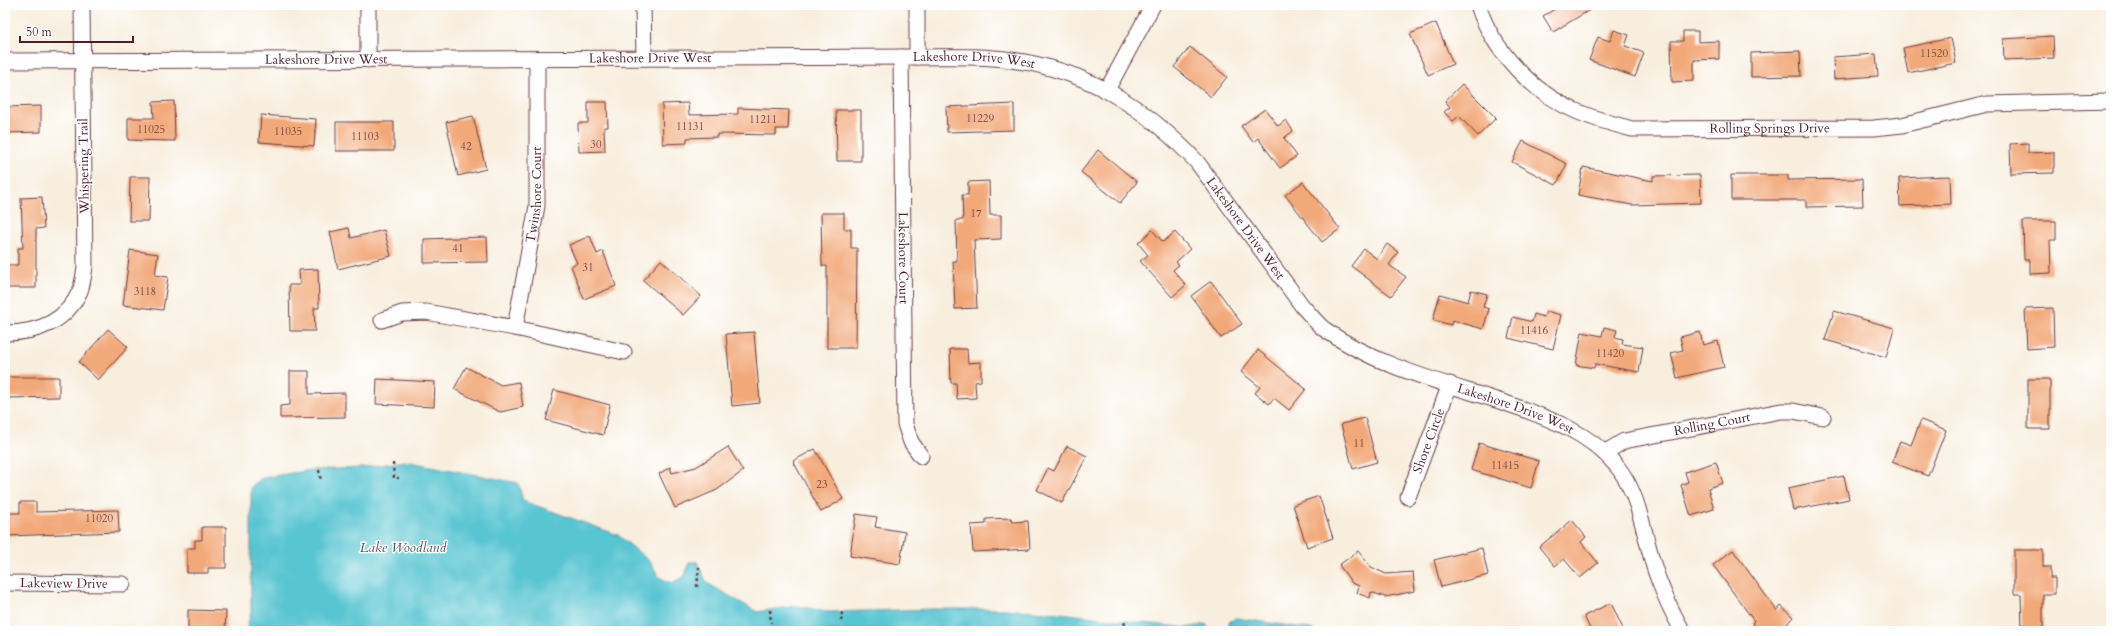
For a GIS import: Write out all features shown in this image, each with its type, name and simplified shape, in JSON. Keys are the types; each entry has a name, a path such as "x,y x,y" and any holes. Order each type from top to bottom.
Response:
{"street":[{"name":"Whispering Trail","path":"5,333 21,333 43,328 58,318 70,306 80,290 85,266 82,5"},
{"path":"368,5 368,60"},
{"path":"643,5 644,58"},
{"path":"917,5 917,56"},
{"path":"1107,90 1153,5"},
{"name":"Rolling Springs Drive","path":"1478,5 1495,40 1513,64 1530,82 1575,111 1596,119 1632,129 1874,128 1902,125 1987,104 2111,101"},
{"name":"Lakeshore Drive West","path":"5,61 917,56 1011,60 1053,68 1091,81 1107,90 1160,126 1197,162 1303,307 1323,328 1366,354 1395,366 1544,417 1582,435 1604,453 1625,477 1632,492 1657,576 1682,631"},
{"name":"Lakeshore Court","path":"901,57 905,424 911,442 921,456"},
{"name":"Twinshore Court","path":"515,328 537,206 537,59"},
{"path":"382,320 402,313 426,312 515,328 624,352"},
{"name":"Shore Circle","path":"1408,497 1450,384"},
{"name":"Rolling Court","path":"1604,453 1624,441 1781,411 1793,411 1823,417"},
{"name":"Lakeview Drive","path":"5,583 123,584"}],"path":[{"path":"394,463 394,478 399,478"},
{"path":"319,470 321,480"},
{"path":"697,588 699,567"},
{"path":"770,610 771,623"},
{"path":"841,621 842,612"},
{"path":"1124,631 1125,622"}],"water":[{"name":"Lake Woodland","path":"405,461 518,483 523,501 618,535 649,561 660,578 672,583 685,576 689,562 697,562 707,583 757,612 797,606 830,612 933,609 1004,609 1059,613 1186,628 1206,624 1209,631 246,631 251,613 251,487 262,478 311,470 363,468"},
{"path":"1236,618 1311,629 1315,631 1232,631 1228,629 1229,622"}],"building":[{"path":"1562,5 1598,5 1553,32 1543,16"},
{"path":"1436,23 1453,64 1428,75 1410,34"},
{"path":"1614,30 1629,35 1625,46 1644,53 1635,77 1589,60 1598,37 1610,41"},
{"path":"1683,31 1698,31 1698,42 1719,41 1719,59 1694,60 1694,81 1672,82 1671,41 1683,41"},
{"path":"2053,36 2054,58 2004,60 2003,39"},
{"path":"1951,38 1956,63 1908,73 1903,48"},
{"path":"1190,47 1227,77 1211,97 1174,67"},
{"path":"1800,51 1801,76 1751,77 1751,53"},
{"path":"1876,54 1878,76 1834,79 1833,57"},
{"path":"1462,84 1496,118 1478,136 1459,116 1453,121 1444,112 1450,107 1445,101"},
{"path":"174,101 175,141 128,140 128,118 154,118 153,102"},
{"path":"588,102 607,102 608,127 604,127 605,151 579,152 578,123 588,123"},
{"path":"688,103 689,115 738,114 738,108 789,110 788,129 776,129 776,135 717,134 717,137 687,138 687,143 663,144 662,104"},
{"path":"1014,104 1014,130 947,132 946,107"},
{"path":"41,106 41,132 5,133 5,107"},
{"path":"1265,109 1278,126 1286,120 1293,131 1284,138 1297,156 1280,168 1258,138 1253,142 1241,126"},
{"path":"836,110 861,110 861,161 837,161"},
{"path":"261,115 316,119 314,146 259,142"},
{"path":"473,116 486,169 458,176 446,122"},
{"path":"336,122 394,122 394,151 336,151"},
{"path":"1523,141 1567,164 1556,185 1512,162"},
{"path":"2028,143 2028,153 2054,152 2054,173 2011,174 2010,144"},
{"path":"1098,150 1137,182 1120,203 1081,172"},
{"path":"1583,167 1653,181 1653,176 1700,175 1701,203 1632,205 1578,195"},
{"path":"1731,175 1788,175 1788,180 1862,179 1863,206 1806,207 1806,200 1731,200"},
{"path":"1950,176 1951,204 1900,206 1899,178"},
{"path":"130,177 150,177 149,221 129,221"},
{"path":"989,181 990,215 1001,215 1001,239 974,240 977,308 955,309 953,261 957,261 956,220 963,220 962,195 968,195 968,182"},
{"path":"1303,182 1340,229 1322,242 1285,195"},
{"path":"42,197 44,228 36,229 36,288 5,288 5,265 18,265 18,248 23,248 21,198"},
{"path":"821,213 844,213 844,229 851,229 851,248 857,248 856,348 827,348 827,266 822,266"},
{"path":"2023,221 2056,221 2056,240 2050,240 2051,273 2030,274 2030,260 2024,260"},
{"path":"349,228 351,238 384,230 391,256 338,269 330,232"},
{"path":"1152,230 1163,242 1175,232 1190,249 1176,262 1179,265 1173,270 1186,285 1172,297 1140,261 1148,255 1138,243"},
{"path":"590,236 597,254 603,251 616,286 584,299 571,266 577,263 569,245"},
{"path":"487,237 488,262 424,263 424,239"},
{"path":"1387,244 1398,252 1389,265 1406,277 1391,296 1351,266 1364,249 1377,259"},
{"path":"130,250 158,254 155,275 168,277 163,310 123,305"},
{"path":"661,260 701,296 683,315 643,280"},
{"path":"318,269 319,308 314,308 315,331 290,331 289,285 300,285 299,270"},
{"path":"1211,281 1242,324 1221,338 1191,296"},
{"path":"1471,290 1487,294 1483,307 1489,309 1483,329 1452,320 1451,325 1433,320 1440,294 1468,302"},
{"path":"2053,308 2054,347 2027,349 2025,309"},
{"path":"1546,311 1561,315 1553,349 1508,338 1513,317 1532,322 1534,314 1544,317"},
{"path":"1834,311 1894,328 1886,357 1825,340"},
{"path":"1604,327 1617,330 1615,337 1623,339 1622,344 1643,347 1639,372 1595,364 1594,368 1576,365 1582,332 1602,336"},
{"path":"108,329 128,347 98,380 79,362"},
{"path":"754,332 760,403 732,406 726,334"},
{"path":"1700,332 1703,345 1718,341 1724,367 1677,378 1671,353 1683,350 1680,337"},
{"path":"950,349 967,349 968,363 981,362 981,381 975,382 976,398 957,399 956,383 951,383"},
{"path":"1258,350 1306,389 1289,410 1274,398 1269,404 1255,393 1260,387 1241,372"},
{"path":"466,367 501,385 519,382 523,407 500,412 454,389"},
{"path":"290,371 309,371 309,394 345,393 345,417 280,418 280,406 290,405"},
{"path":"7,377 59,377 59,397 7,398"},
{"path":"377,379 435,382 434,407 376,404"},
{"path":"2028,379 2050,379 2050,429 2028,429"},
{"path":"554,390 610,405 603,435 546,420"},
{"path":"1365,418 1377,462 1353,469 1341,424"},
{"path":"1921,420 1946,430 1928,476 1892,462 1900,441 1911,445"},
{"path":"1479,443 1539,461 1531,488 1471,470"},
{"path":"1067,446 1087,456 1062,503 1037,490 1048,468 1054,471"},
{"path":"728,447 743,471 717,490 675,508 659,474 670,467 672,473 696,467"},
{"path":"815,449 843,499 821,512 793,461"},
{"path":"1716,462 1723,483 1708,488 1714,509 1691,516 1681,485 1688,482 1685,472"},
{"path":"1844,476 1849,499 1793,510 1788,488"},
{"path":"1319,496 1333,538 1307,547 1293,505"},
{"path":"20,502 36,502 36,512 118,510 119,532 5,536 5,513 20,513"},
{"path":"856,514 877,517 875,527 905,532 900,564 850,556"},
{"path":"1011,518 1012,522 1028,521 1030,549 973,552 971,525 986,524 986,519"},
{"path":"1572,520 1586,537 1581,542 1598,563 1580,578 1564,559 1555,566 1539,547"},
{"path":"202,527 226,527 226,568 208,568 208,573 187,573 187,548 195,548 195,540 202,540"},
{"path":"1482,548 1488,575 1441,587 1434,560"},
{"path":"1733,550 1777,611 1781,606 1793,617 1781,631 1761,631 1752,623 1754,621 1713,565"},
{"path":"2014,550 2043,550 2043,567 2050,567 2050,578 2055,578 2055,594 2043,594 2043,631 2022,631 2021,594 2014,594"},
{"path":"1358,551 1371,567 1386,574 1413,572 1415,591 1385,597 1371,592 1370,598 1357,593 1359,586 1352,583 1339,565"},
{"path":"1611,603 1624,631 1591,631 1584,616"},
{"path":"188,610 226,611 225,631 188,630"}]}
